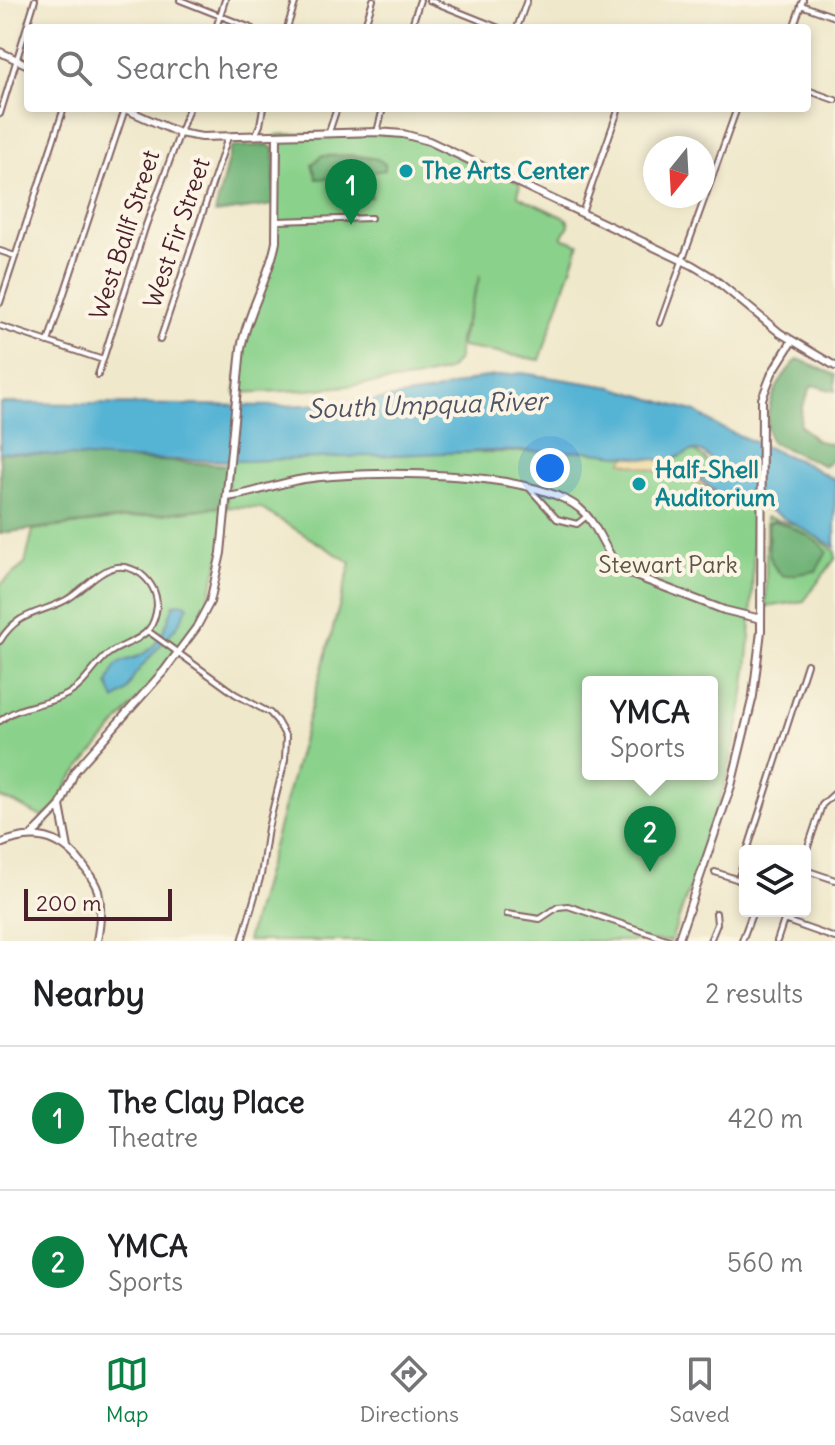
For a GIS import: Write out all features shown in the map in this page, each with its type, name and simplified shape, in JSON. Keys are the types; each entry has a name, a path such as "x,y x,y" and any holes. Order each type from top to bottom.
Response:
{"street":[{"path":"27,24 35,0"},
{"path":"180,0 241,24"},
{"path":"217,24 225,0"},
{"path":"288,24 296,0"},
{"path":"365,24 373,0"},
{"path":"412,24 420,0"},
{"path":"429,0 489,24"},
{"path":"518,24 527,0"},
{"path":"794,24 802,2 835,17"},
{"path":"0,114 24,35"},
{"path":"0,52 24,63"},
{"path":"811,91 835,99"},
{"path":"0,303 63,112"},
{"path":"48,342 123,112"},
{"path":"133,112 179,133 202,137 377,132 403,134 429,141 682,260 712,277 792,341 835,366"},
{"name":"West Ballf Street","path":"98,375 187,112"},
{"path":"255,136 262,112"},
{"path":"328,133 336,112"},
{"path":"377,132 382,112"},
{"path":"582,213 618,112"},
{"path":"660,323 736,112"},
{"path":"32,835 60,806 75,771 178,653 205,612 214,591 221,553 235,393 245,326 273,258 278,221 277,135"},
{"name":"West Fir Street","path":"160,340 228,137"},
{"path":"278,221 371,218"},
{"path":"0,251 15,256"},
{"path":"0,326 103,360"},
{"path":"507,914 540,919 558,907 568,906 675,941 731,786 755,681 761,619 761,406 768,382 792,341"},
{"path":"227,497 304,479 350,474 460,477 526,485 575,506 587,516 612,558 625,572 724,610 761,619"},
{"path":"526,485 557,519 577,524 587,516"},
{"path":"0,641 26,615 70,598 98,573 116,568 130,569 154,591 156,610 148,630 108,654 75,690 51,701 23,707 0,721"},
{"path":"148,630 235,694 270,713 282,729 287,743 261,875 242,941"},
{"path":"749,845 807,664"},
{"path":"809,845 822,805 835,793"},
{"path":"60,806 68,848"},
{"path":"0,844 32,835 53,839 68,848 96,885 100,906 97,941"},
{"path":"715,872 738,880 739,877"},
{"path":"811,872 835,880"},
{"path":"710,941 717,924 716,913"},
{"path":"742,941 751,917"},
{"path":"777,941 785,917"},
{"path":"784,920 835,938"}],"green space":[{"path":"353,132 411,135 520,183 518,196 567,219 569,225 562,238 579,244 540,360 462,347 460,342 480,276 459,340 458,360 447,371 413,379 308,390 235,393 245,326 275,249 277,135"},
{"path":"268,145 274,149 274,205 215,213 231,147"},
{"path":"353,155 377,159 385,164 385,170 370,172 371,197 335,199 333,178 317,179 312,165 321,156"},
{"path":"798,359 835,375 835,391 812,385 802,407 800,425 815,440 835,445 835,457 825,466 771,442 768,431 772,397"},
{"name":"Stewart Park","path":"232,435 438,453 585,451 669,461 693,450 712,469 698,484 754,510 753,573 750,636 738,729 711,828 671,941 247,941 351,563 260,508 226,507 221,553 205,612 187,641 70,780 54,810 42,817 0,798 0,585 25,564 33,530 226,506"},
{"path":"0,452 229,465 226,506 0,533"},
{"path":"766,517 801,526 835,551 835,559 804,601 766,607"},
{"path":"774,521 803,533 823,547 827,552 816,571 784,576 778,571 768,546 768,523"}],"sand":[{"path":"626,456 662,460 693,476 723,498 689,479 622,462"}],"water":[{"name":"South Umpqua River","path":"522,373 612,387 696,412 719,427 804,463 835,480 835,547 771,511 725,499 700,479 716,464 702,452 693,450 669,461 585,451 492,451 246,461 121,459 0,452 0,403 283,406 367,402 432,392 479,378"},
{"path":"185,603 188,606 178,625 135,674 127,691 115,700 108,684 115,666 152,647 162,634 174,604"}],"place":[{"name":"The Arts Center","path":"406,171"},
{"name":"The Clay Place","path":"351,225"},
{"name":"Half-Shell Auditorium","path":"639,484"},
{"name":"YMCA","path":"650,872"}]}
